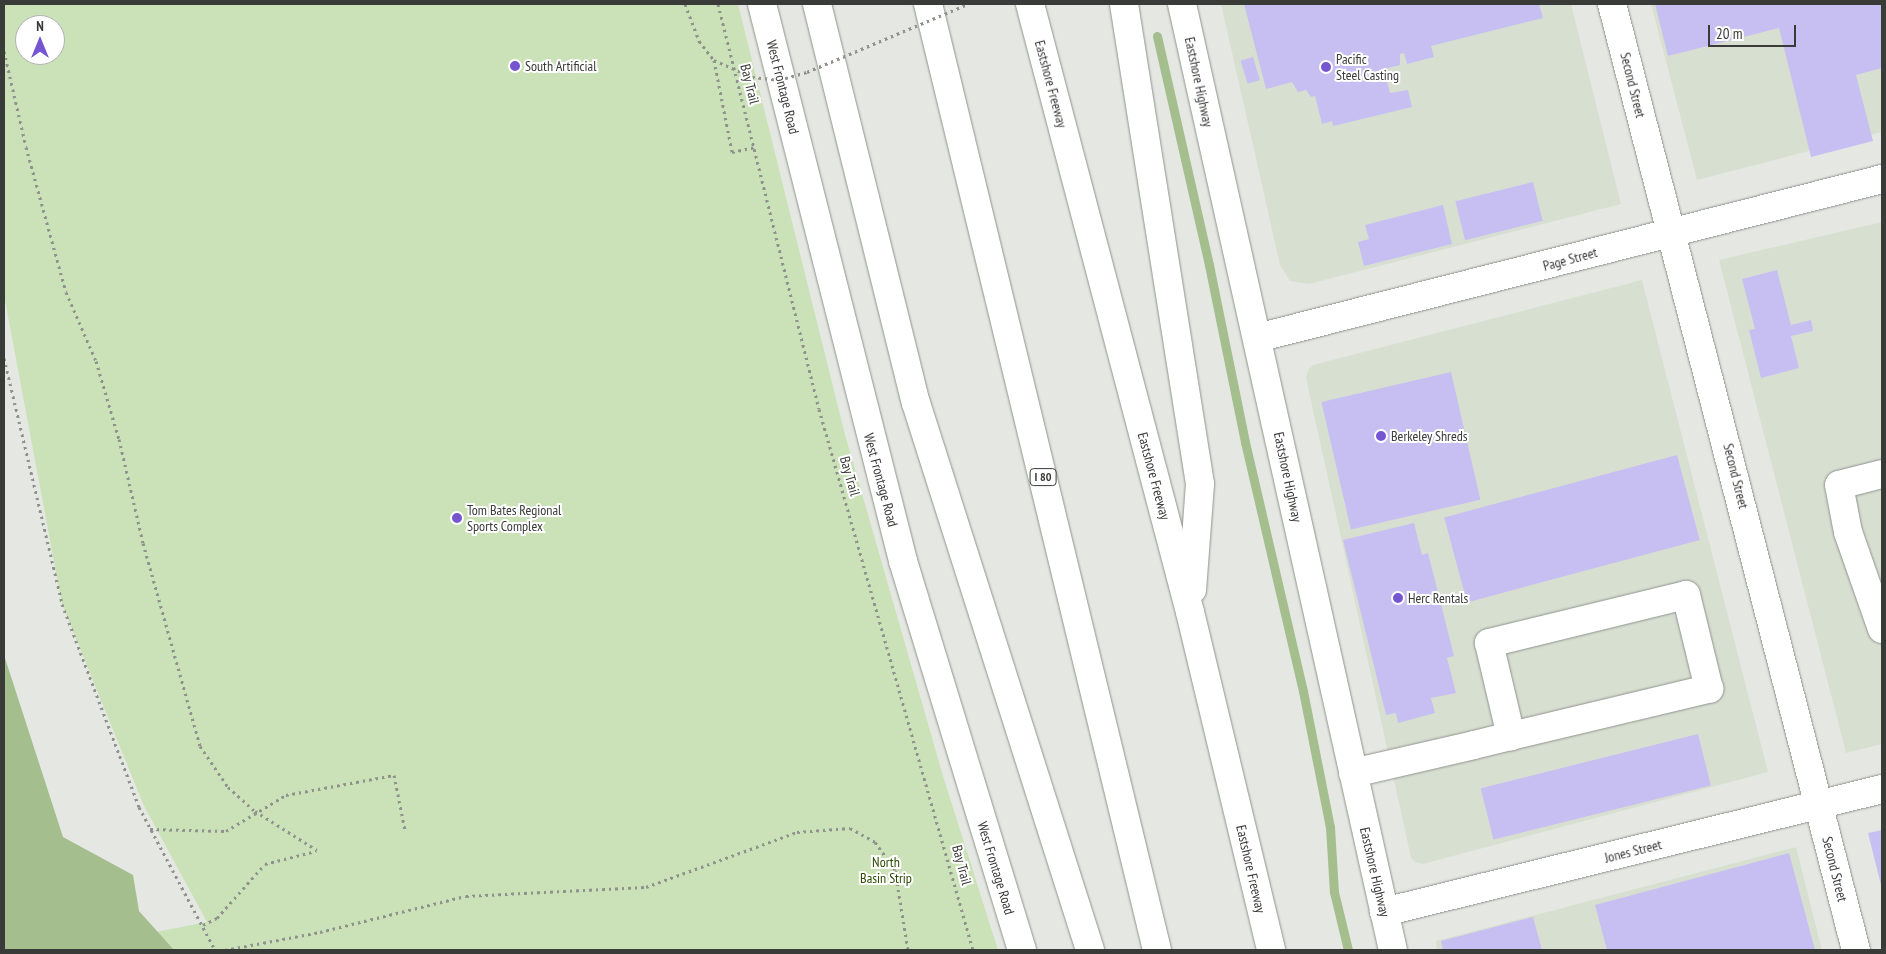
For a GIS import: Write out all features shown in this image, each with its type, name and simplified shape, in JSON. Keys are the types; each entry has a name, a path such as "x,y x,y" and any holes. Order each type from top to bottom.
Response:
{"main road":[{"name":"West Frontage Road","path":"762,4 903,561 1022,950"},
{"path":"817,4 916,403 1090,950"},
{"name":"I 80","path":"928,4 1157,950"},
{"name":"Eastshore Freeway","path":"1030,4 1190,612 1270,950"},
{"path":"1124,4 1200,484 1190,612"},
{"name":"Eastshore Highway","path":"1182,4 1393,950"},
{"name":"Second Street","path":"1612,4 1670,232 1722,420 1856,950"},
{"name":"Page Street","path":"1257,338 1882,179"},
{"path":"1882,474 1839,485 1848,532 1882,629"},
{"path":"1353,773 1511,736 1708,689 1686,595 1489,643 1511,736"},
{"name":"Jones Street","path":"1384,912 1882,789"}],"path":[{"path":"685,4 698,41 714,60 752,77 779,80 807,72 968,4"},
{"name":"Bay Trail","path":"718,4 819,409 973,950"},
{"path":"4,51 26,146 66,292 98,370 200,746 228,787 255,811 316,850 264,864 217,918 203,925"},
{"path":"714,60 732,152 755,147"},
{"path":"4,358 62,604 149,828 215,950"},
{"path":"149,828 187,832 226,832 255,811 286,794 394,775 406,830"},
{"path":"225,950 320,932 466,896 646,887 797,832 850,828 875,842 894,870 908,950"}],"shaded area":[{"path":"1221,4 1571,4 1621,204 1309,284 1290,281 1280,265"},
{"path":"1651,4 1882,4 1882,132 1697,180"},
{"path":"1882,222 1882,744 1846,753 1719,260"},
{"path":"1642,280 1768,772 1423,864 1415,862 1411,858 1306,378 1308,370 1313,365"},
{"path":"4,655 63,837 133,875 139,911 174,950 4,950"},
{"path":"1796,847 1822,950 1437,950 1436,941"}],"green space":[{"name":"Tom Bates Regional Sports Complex","path":"4,4 738,4 844,431 943,776 998,950 174,950 156,932 207,922 144,806 62,604 4,295"}],"building":[{"name":"Pacific Steel Casting","path":"1244,4 1539,4 1543,18 1431,46 1434,57 1407,64 1404,53 1400,54 1400,65 1384,69 1390,93 1408,90 1412,107 1333,126 1332,121 1322,124 1315,96 1311,97 1306,90 1298,92 1292,82 1266,89"},
{"path":"1655,4 1882,4 1882,68 1856,75 1873,141 1811,157 1779,28 1668,56"},
{"path":"1253,57 1260,80 1248,84 1241,61"},
{"path":"1533,182 1543,221 1465,240 1455,201"},
{"path":"1443,205 1452,244 1364,266 1358,242 1369,239 1365,225"},
{"path":"1777,270 1791,325 1811,320 1813,331 1791,336 1799,368 1761,378 1749,330 1755,329 1742,279"},
{"path":"1451,372 1480,500 1351,530 1321,402"},
{"path":"1677,455 1700,540 1467,602 1444,517"},
{"path":"1414,523 1422,555 1428,553 1454,656 1447,658 1456,693 1431,698 1435,713 1398,723 1396,713 1386,715 1343,540"},
{"path":"1698,734 1711,785 1493,840 1481,788"},
{"path":"1882,830 1882,889 1868,833"},
{"path":"1789,853 1815,950 1607,950 1595,905"},
{"path":"1533,917 1542,950 1443,950 1441,941"}],"waterway":[{"path":"1157,36 1209,265 1245,442 1303,691 1330,827 1334,892 1348,950"}],"place":[{"name":"South Artificial","path":"515,66"},
{"name":"Pacific Steel Casting","path":"1326,67"},
{"name":"Berkeley Shreds","path":"1381,436"},
{"name":"Tom Bates Regional Sports Complex","path":"457,518"},
{"name":"Herc Rentals","path":"1398,598"}],"park label":[{"name":"North Basin Strip","path":"886,870"}]}
